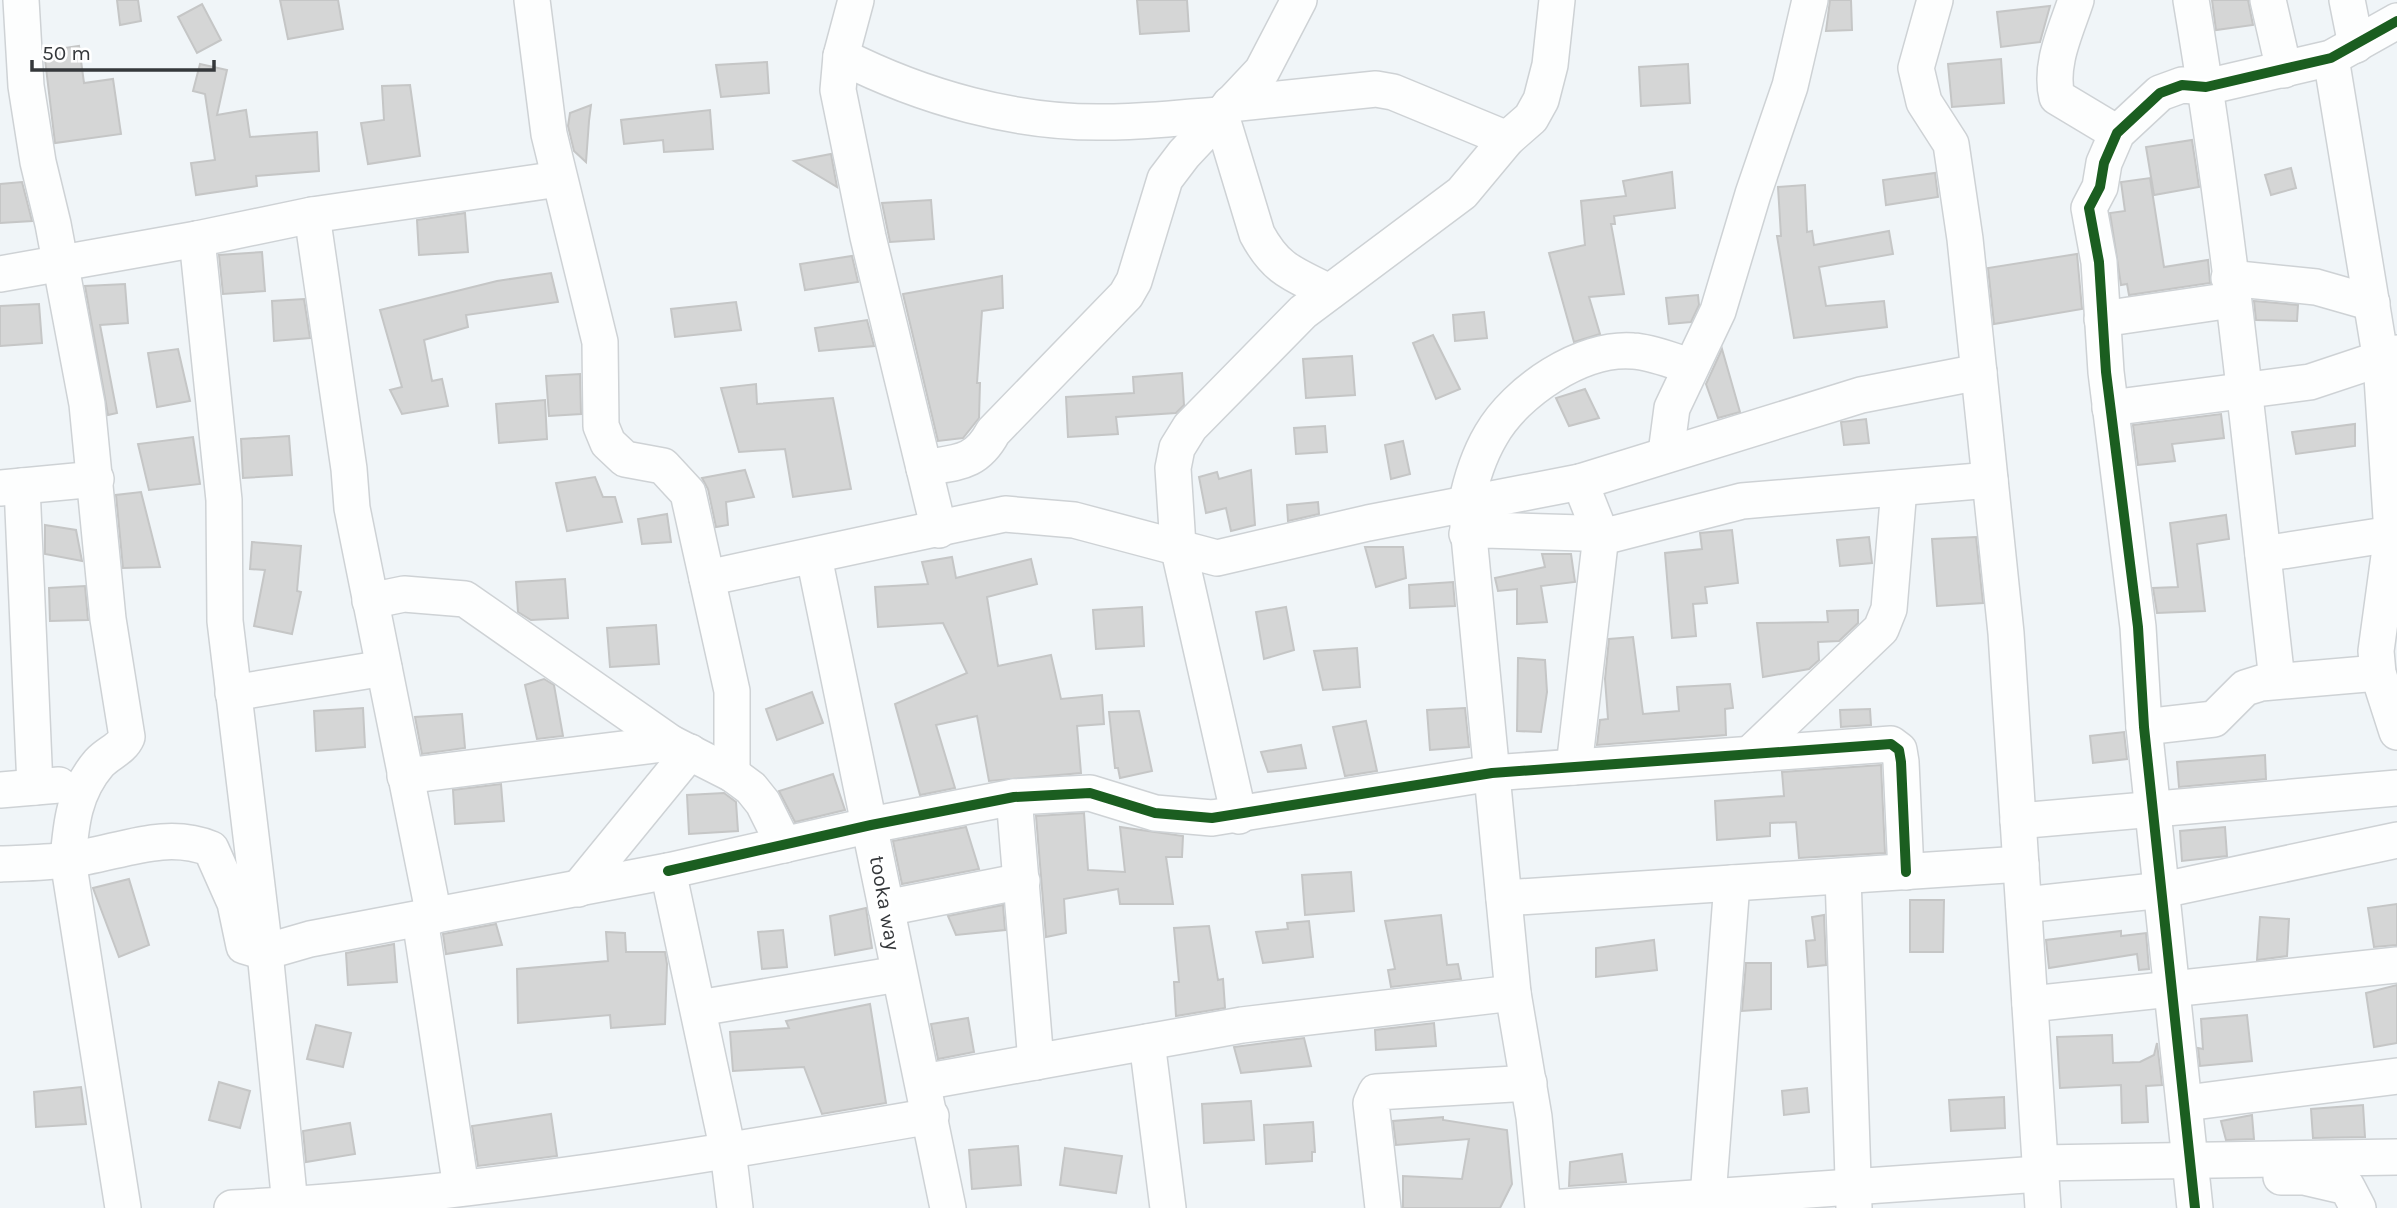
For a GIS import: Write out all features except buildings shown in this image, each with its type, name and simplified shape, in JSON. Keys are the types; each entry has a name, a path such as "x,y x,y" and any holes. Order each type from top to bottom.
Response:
{"street":[{"path":"21,0 15,116 60,262 87,404 108,619 127,737 124,744 101,761 83,783 71,813 68,860 123,1208"},
{"path":"532,0 550,134 600,342 601,426 608,443 625,459 663,466 688,493 732,691 732,774"},
{"path":"856,0 841,56 838,90 867,237 939,530"},
{"path":"924,468 968,460 984,449 993,432 1126,295 1134,281 1165,179 1267,64 1299,0"},
{"path":"1239,816 1178,546 1173,468 1177,448 1190,427 1303,312 1462,193 1507,139 1531,118 1541,100 1550,65 1557,0"},
{"path":"1666,453 1672,408 1718,311 1752,194 1790,86 1810,0"},
{"path":"1936,0 1919,55 1918,83 1936,125 1951,144 1956,160 2006,634 2041,1182"},
{"path":"2076,0 2056,62 2053,81 2057,97 2117,133"},
{"path":"2191,0 2206,88 2277,680"},
{"path":"2268,0 2284,70"},
{"path":"2347,0 2344,52 2372,303 2389,357 2395,533 2384,658 2397,732"},
{"path":"2195,1208 2193,1165 2144,727 2138,627 2110,408 2099,262 2089,208 2100,187 2104,163 2117,133 2160,93 2182,85 2206,88 2284,70 2344,52 2397,21"},
{"path":"841,56 927,94 1007,112 1107,122 1376,89 1393,92 1507,139"},
{"path":"1225,109 1257,234 1266,251 1282,268 1329,292"},
{"path":"0,274 197,239 312,215 559,179"},
{"path":"312,215 349,469 352,508 405,776 469,1194"},
{"path":"197,239 224,500 225,621 265,952 290,1205"},
{"path":"2102,319 2231,289 2316,287 2372,303"},
{"path":"1543,1208 1529,1083 1513,993 1466,520 1474,468 1492,432 1527,393 1567,366 1600,353 1634,351 1690,366"},
{"path":"2110,408 2310,382 2389,357"},
{"path":"707,578 939,530 982,518 1027,514 1074,520 1217,558 1368,523 1466,520 1666,453 1861,395 1979,372"},
{"path":"35,787 11,487 96,479"},
{"path":"1466,520 1485,530 1601,535 1742,501 1990,480"},
{"path":"1574,767 1601,535 1580,481"},
{"path":"1750,754 1881,629 1889,609 1899,488"},
{"path":"2263,554 2395,533"},
{"name":"tooka way","path":"814,557 948,1208"},
{"path":"370,601 404,594 465,599 681,748 732,774 751,788 763,803 784,845"},
{"path":"2144,727 2214,719 2245,688 2384,658"},
{"path":"233,693 384,668"},
{"path":"0,864 68,860 176,839 211,849 235,903 244,946 265,952 310,939 668,872 871,825 1014,797 1090,793 1155,813 1212,818 1239,816 1296,804 1492,773 1891,744 1899,750 1901,762 1906,872"},
{"path":"405,776 681,748"},
{"path":"578,889 681,748"},
{"path":"0,790 83,783"},
{"path":"2018,821 2154,807 2397,788"},
{"path":"1014,797 1036,1062"},
{"path":"2024,905 2163,890 2397,840"},
{"path":"1504,898 2021,864"},
{"path":"668,872 728,1151 736,1208"},
{"path":"1843,876 1854,1197"},
{"path":"886,908 1022,881"},
{"path":"1707,1197 1732,883"},
{"path":"2030,1004 2397,965"},
{"path":"699,1008 898,974"},
{"path":"923,1082 1242,1025 1513,993"},
{"path":"1147,1042 1168,1208"},
{"path":"2186,1103 2397,1076"},
{"path":"1383,1208 1371,1103 1376,1092 1529,1083"},
{"path":"232,1208 469,1194 931,1116"},
{"path":"1549,1208 1707,1197 1854,1197 2041,1182 2193,1165 2397,1157"},
{"path":"2193,1165 2226,1178 2304,1177 2347,1187 2358,1208"}],"cycle path":[{"path":"2195,1208 2144,727 2138,627 2106,372 2099,262 2089,208 2100,187 2104,163 2117,133 2160,93 2182,85 2206,87 2331,58 2397,21"},
{"path":"668,871 871,825 1014,797 1090,793 1155,813 1212,818 1492,773 1891,744 1899,750 1901,762 1906,872"}]}
